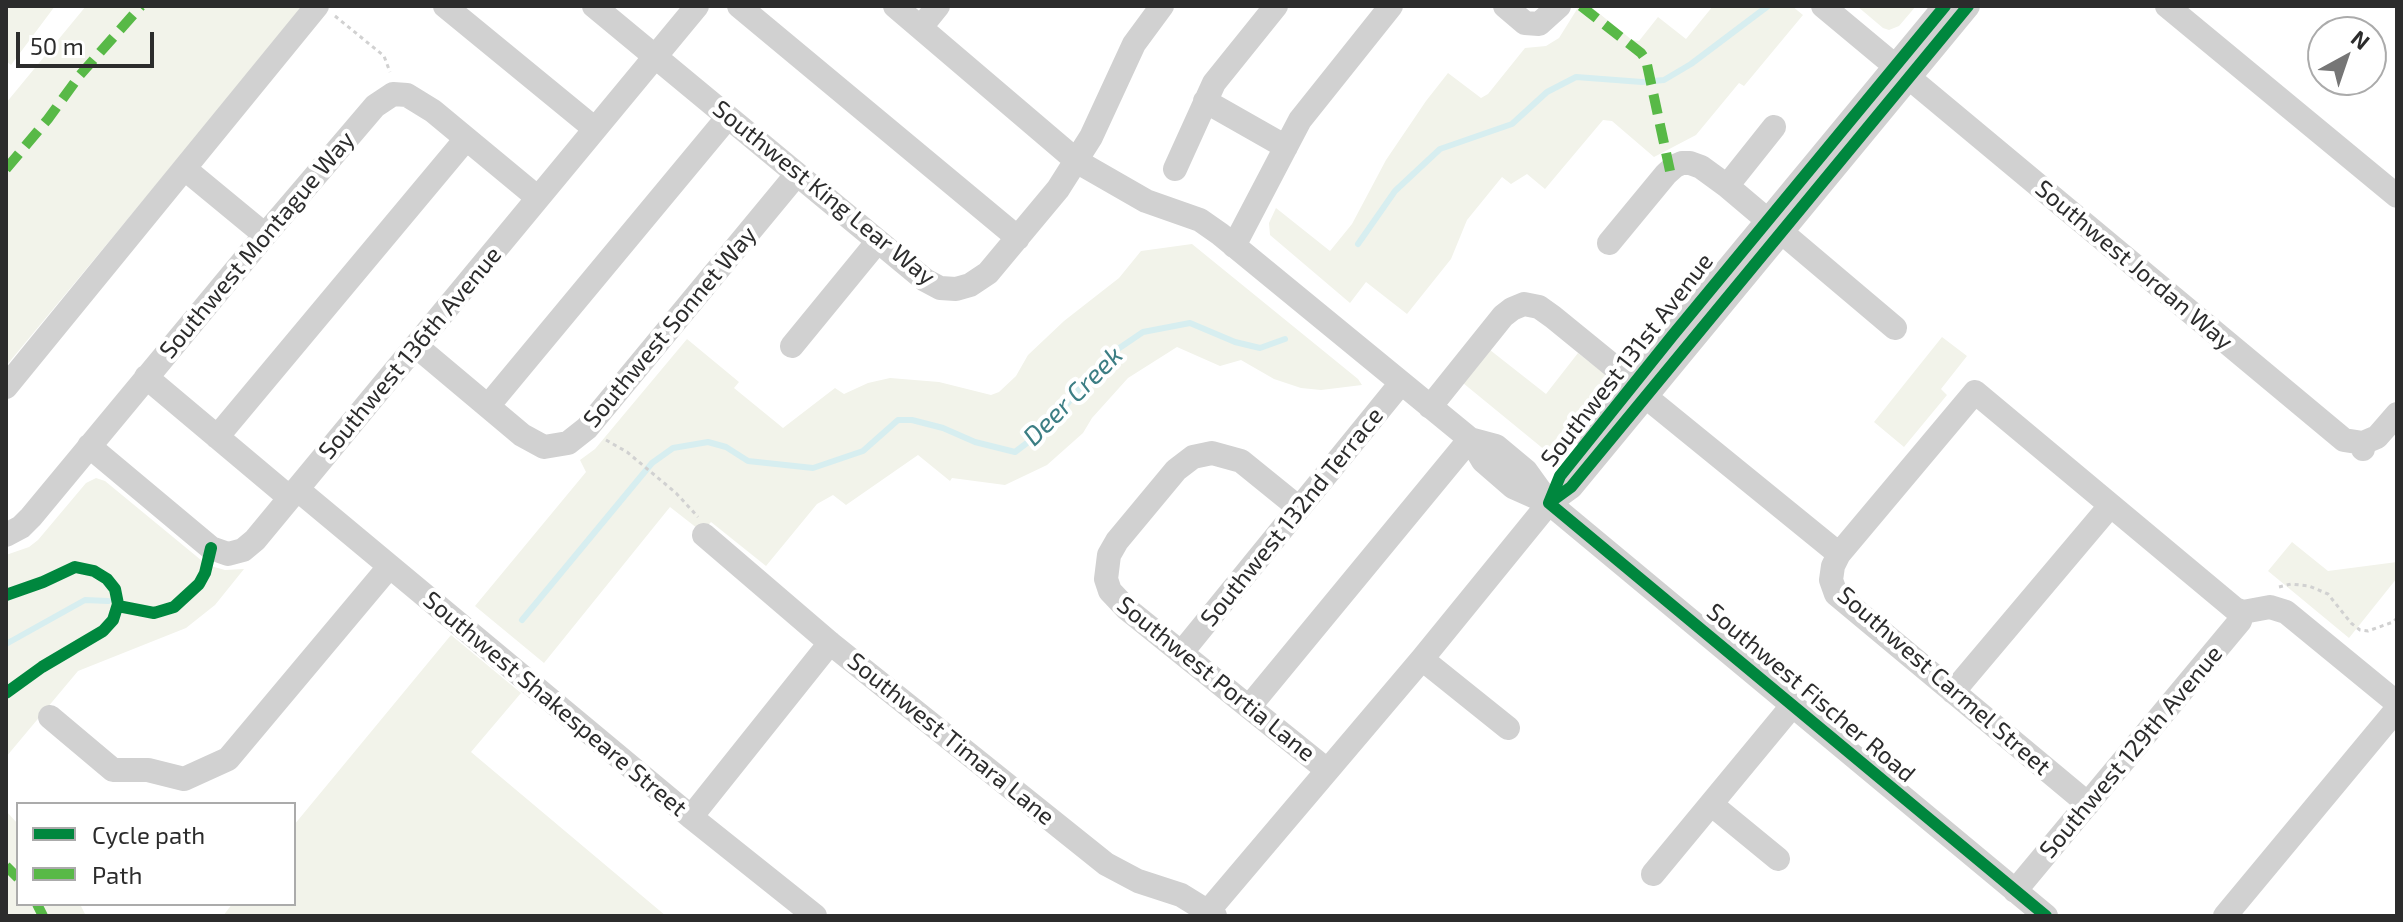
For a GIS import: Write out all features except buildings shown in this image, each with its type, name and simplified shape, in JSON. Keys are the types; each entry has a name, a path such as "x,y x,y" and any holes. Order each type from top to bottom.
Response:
{"street":[{"path":"445,6 595,129"},
{"name":"Southwest King Lear Way","path":"594,6 925,280 940,288 956,289 970,285 988,273 1078,162 1134,44 1162,6"},
{"name":"Southwest 136th Avenue","path":"89,446 211,548 228,554 243,550 294,494 697,6"},
{"path":"739,6 1018,238"},
{"name":"Southwest Fischer Road","path":"895,6 1078,162 1146,201 1200,220 1470,439 1496,446 1526,471 1549,503 2046,916"},
{"path":"921,27 938,6"},
{"path":"1175,169 1220,74 1276,6"},
{"path":"1234,246 1308,109 1391,6"},
{"path":"1505,6 1525,23 1531,24 1539,24 1559,6"},
{"name":"Southwest Jordan Way","path":"1823,6 2344,440 2363,446 2377,437 2397,414"},
{"name":"Southwest 131st Avenue","path":"1902,72 1945,6"},
{"name":"Southwest 131st Avenue","path":"1209,915 1549,503 1571,487 1640,390 1902,72 1968,6"},
{"path":"2167,6 2397,196"},
{"path":"6,387 185,169 326,11"},
{"name":"Southwest Montague Way","path":"6,535 31,517 375,106 393,94 399,94"},
{"path":"399,94 407,95 433,111 538,198"},
{"path":"1205,101 1286,147"},
{"path":"488,406 728,117"},
{"path":"1727,186 1774,127"},
{"path":"217,437 466,139"},
{"path":"1609,243 1675,166 1690,163 1701,167 1727,186 1895,328"},
{"path":"185,169 265,235"},
{"name":"Southwest Sonnet Way","path":"416,346 522,435 544,447 568,443 587,428 797,174"},
{"path":"792,346 878,241"},
{"name":"Southwest Carmel Street","path":"1430,407 1503,316 1524,304 1539,307 1839,554 1831,580 1836,594 2088,804"},
{"name":"Southwest Shakespeare Street","path":"146,377 217,437 389,567 805,913"},
{"name":"Southwest 132nd Terrace","path":"1182,652 1401,383"},
{"path":"1839,554 1975,392 2235,609 2243,612 2264,607 2286,612 2397,703"},
{"path":"1249,707 1470,439"},
{"name":"Southwest Portia Lane","path":"1299,508 1241,461 1212,453 1193,457 1176,470 1112,549 1106,571 1108,586 1127,609 1327,770"},
{"path":"1953,692 2110,506"},
{"name":"Southwest Timara Lane","path":"704,535 830,643 1106,864 1138,881 1181,895 1209,915"},
{"path":"50,717 113,770 148,770 184,779 228,759 389,567"},
{"name":"Southwest 129th Avenue","path":"2015,891 2240,621 2243,612"},
{"path":"691,817 830,643"},
{"path":"1422,659 1508,728"},
{"path":"1653,874 1792,706"},
{"path":"2225,916 2397,709"},
{"path":"1711,804 1778,859"}],"path":[{"path":"326,11 384,56 399,94"},
{"path":"587,428 627,452 676,493 697,514 704,535"},
{"path":"2270,589 2291,584 2309,586 2328,594 2360,630 2368,631 2397,618"}],"shaded area":[{"path":"6,6 55,6 11,65 6,61"},
{"path":"86,6 304,6 6,366 6,103"},
{"path":"1579,6 1590,6 1632,40 1639,41 1658,17 1686,39 1713,6 1792,6 1803,15 1744,86 1739,83 1696,135 1654,157 1612,121 1603,120 1545,189 1527,174 1511,184 1502,177 1467,220 1451,259 1407,314 1366,282 1350,303 1270,235 1269,223 1276,208 1330,251 1352,224 1386,160 1448,73 1481,98 1488,94 1525,48 1546,46 1559,38"},
{"path":"1857,6 1916,6 1899,26 1889,30"},
{"path":"1192,244 1362,385 1321,390 1301,388 1274,379 1241,360 1220,366 1177,347 1128,378 1092,418 1083,433 1047,465 1005,485 952,478 950,481 918,455 846,505 833,495 817,504 766,566 711,522 702,532 670,507 544,663 475,606 586,472 580,460 595,449 687,339 739,382 734,388 783,428 835,388 844,394 868,383 890,378 939,382 991,395 999,392 1016,376 1028,355 1064,321 1119,278 1141,251"},
{"path":"1942,337 1967,356 1941,389 1947,395 1904,447 1874,422"},
{"path":"1490,350 1546,394 1578,353 1609,377 1546,451 1463,383"},
{"path":"96,478 105,481 207,565 225,570 244,569 215,605 186,628 78,671 6,757 6,555 29,547 38,540 86,483"},
{"path":"2292,542 2328,571 2397,562 2397,578 2349,638 2268,571"},
{"path":"451,635 521,693 471,752 666,916 223,916 230,906 296,906 296,823"},
{"path":"6,811 16,822 16,906 81,906 86,916 6,916"}],"waterway":[{"name":"Deer Creek","path":"1358,244 1395,191 1440,149 1512,124 1547,92 1576,77 1642,82 1664,80 1691,64 1768,6"},
{"name":"Deer Creek","path":"522,620 652,463 673,448 708,442 726,447 748,461 813,468 863,451 898,420 912,420 1015,452 1048,427 1115,351 1143,332 1190,323 1235,342 1260,348 1285,339"},
{"name":"Deer Creek","path":"6,644 85,600 108,601"}],"marked path":[{"path":"6,169 80,75 141,6"},
{"path":"1581,6 1646,60 1670,171"},
{"path":"6,866 16,876"},
{"path":"38,906 43,916"}],"cycle path":[{"path":"1549,503 1560,476 1945,6"},
{"path":"1549,503 1571,487 1968,6"},
{"path":"1549,503 2046,916"},
{"path":"118,606 154,613 174,607 199,584 211,548"},
{"path":"6,595 75,567 94,571 107,579 115,589 118,604 113,620 103,631 42,667 6,693"}]}
